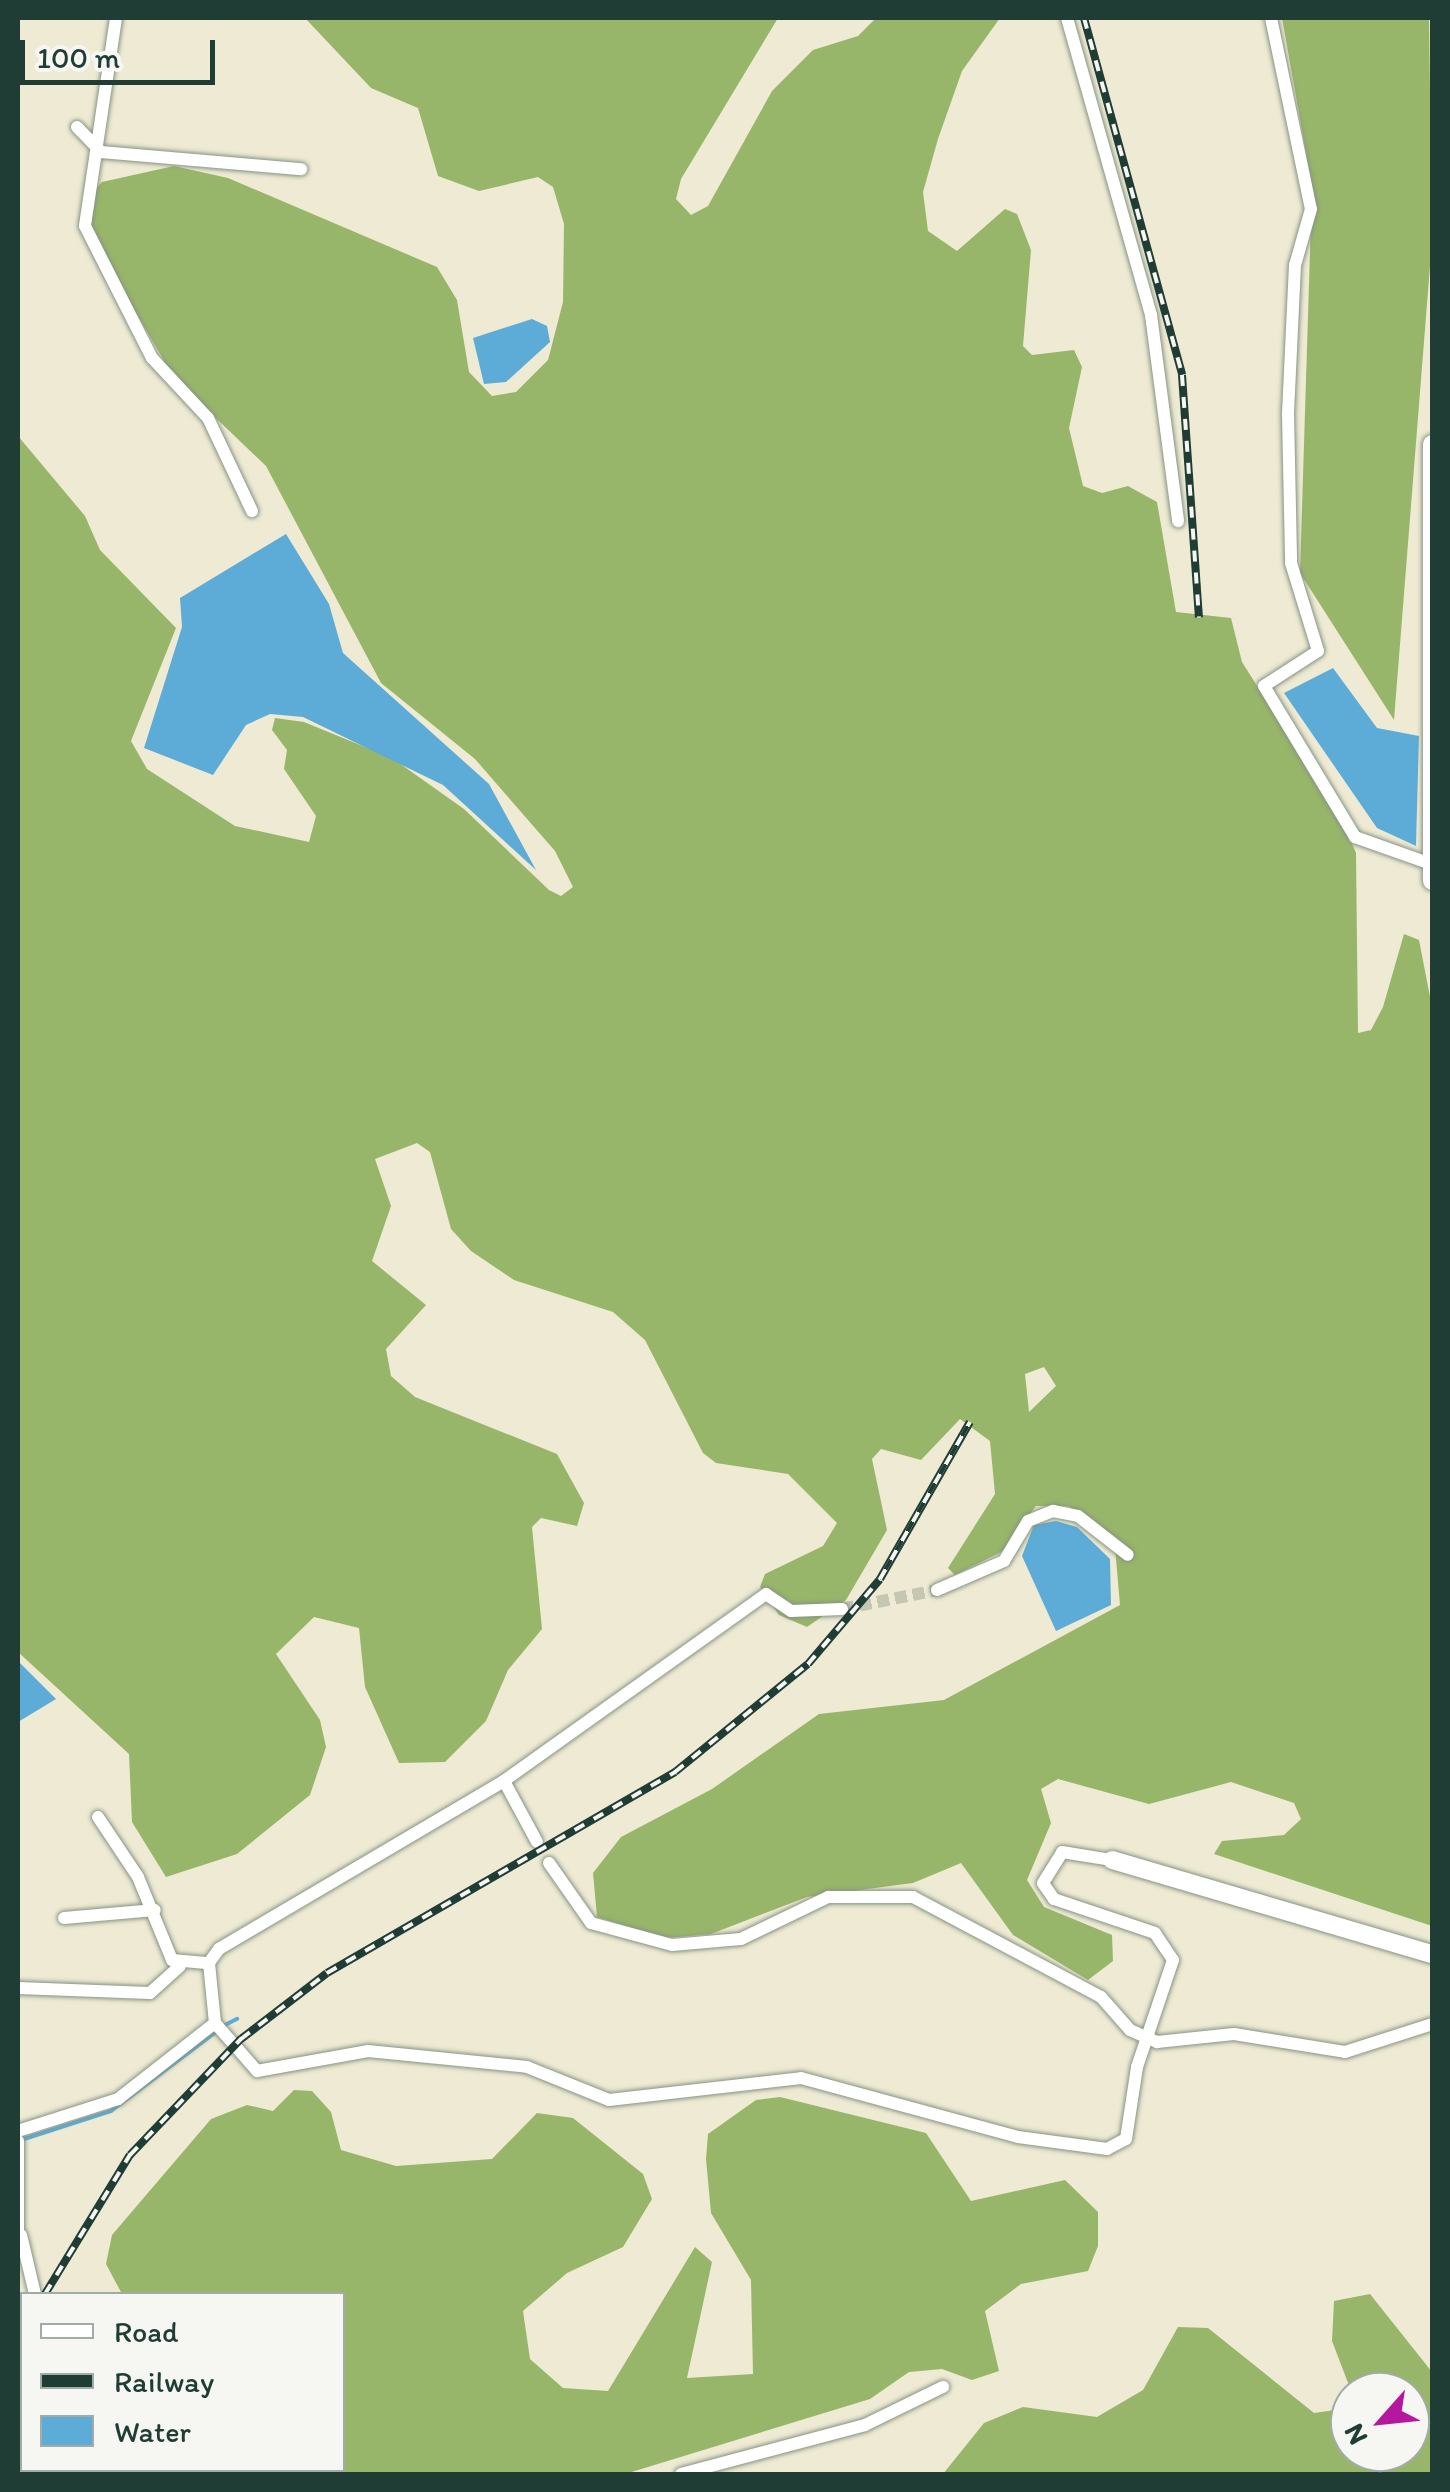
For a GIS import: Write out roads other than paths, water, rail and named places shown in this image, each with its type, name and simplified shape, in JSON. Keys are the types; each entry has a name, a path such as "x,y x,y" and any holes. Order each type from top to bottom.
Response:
{"main road":[{"path":"1432,444 1432,878"},
{"path":"1112,1860 1432,1954"}],"street":[{"path":"116,18 101,152 82,207 88,238 152,358 208,418 252,511"},
{"path":"1067,18 1152,315 1178,521"},
{"path":"1272,18 1271,50 1311,209 1296,265 1288,414 1291,562 1318,651 1264,686 1355,837 1432,864"},
{"path":"77,127 101,152 301,169"},
{"path":"937,1590 1004,1561 1028,1521 1053,1511 1078,1516 1128,1555"},
{"path":"18,1988 150,1993 180,1966 209,1963 504,1782 766,1594 791,1611 842,1609"},
{"path":"504,1782 537,1842"},
{"path":"98,1818 154,1910 180,1966"},
{"path":"209,1963 215,2023 257,2071 368,2051 527,2067 609,2100 801,2078 1090,2151 1126,2139 1146,2039 1171,1984 1169,1949 1146,1928 1054,1900 1043,1882 1062,1852 1112,1860"},
{"path":"549,1863 591,1923 672,1944 742,1939 828,1897 913,1896 1101,1996 1146,2039 1234,2034 1345,2052 1432,2024"},
{"path":"64,1918 154,1910"},
{"path":"18,2130 118,2099 215,2023"},
{"path":"18,2142 19,2237 33,2292"},
{"path":"681,2474 864,2425 943,2387"}],"water":[{"path":"532,319 547,326 550,342 506,382 484,384 473,338"},
{"path":"286,534 329,604 343,653 489,784 536,870 443,785 303,717 270,714 246,725 213,775 144,748 182,627 180,598"},
{"path":"1333,668 1377,728 1419,736 1416,846 1377,828 1284,693"},
{"path":"1056,1521 1077,1527 1110,1559 1111,1605 1056,1631 1022,1556 1034,1525"},
{"path":"18,1661 56,1699 18,1722"}],"waterway":[{"path":"223,2026 237,2019"},
{"path":"21,2140 111,2111 216,2032"}],"tunnel":[{"path":"842,1609 937,1590"}],"railway":[{"path":"1084,18 1182,375 1199,617"},
{"path":"46,2292 130,2155 241,2039 327,1973 675,1772 808,1664 880,1579 970,1422"},
{"path":"18,2363 20,2356"}]}
